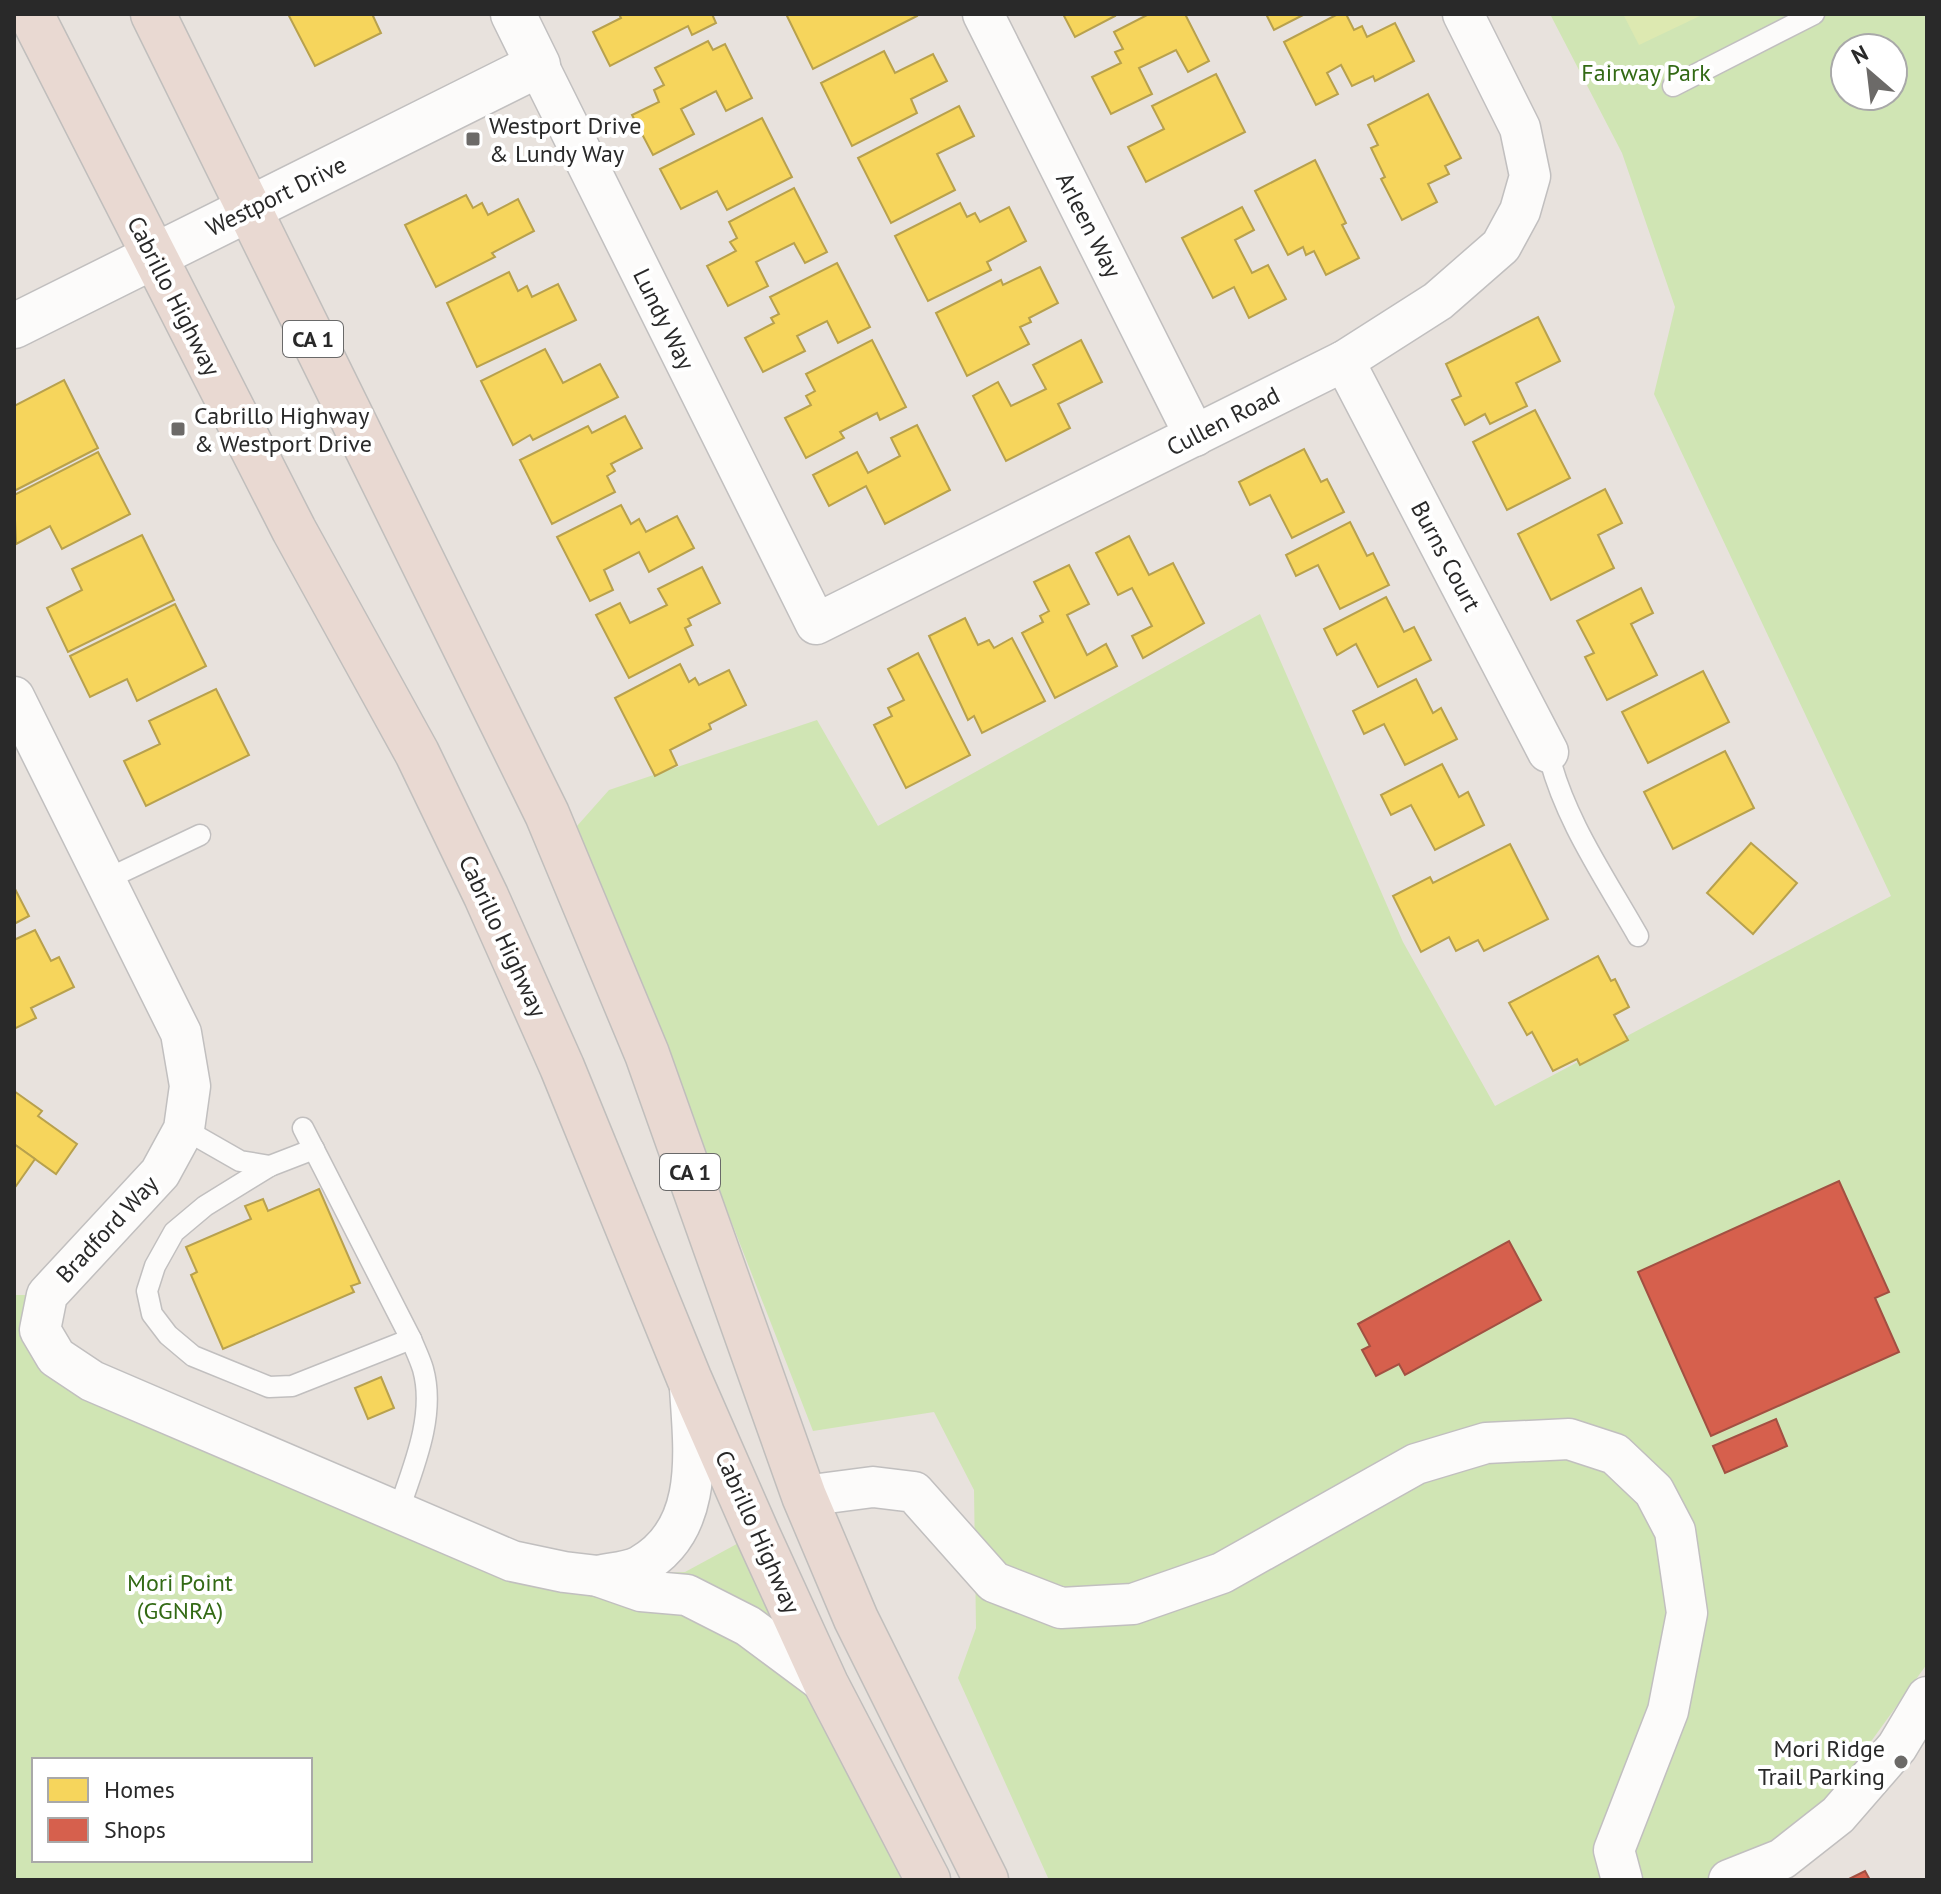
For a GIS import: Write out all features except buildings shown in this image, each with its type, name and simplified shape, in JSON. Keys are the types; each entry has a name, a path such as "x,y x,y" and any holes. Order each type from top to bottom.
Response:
{"highway":[{"name":"Cabrillo Highway","path":"31,14 294,530 417,753 486,896 562,1067 689,1378 826,1684 928,1880"},
{"name":"CA 1","path":"153,14 547,814 647,1054 804,1496 856,1619 986,1880"}],"street":[{"name":"Lundy Way","path":"513,14 816,624"},
{"name":"Arleen Way","path":"983,14 1195,436"},
{"name":"Cullen Road","path":"816,624 1344,361 1438,301 1501,246 1520,211 1530,176 1520,128 1463,14"},
{"name":"Westport Drive","path":"14,326 538,65"},
{"name":"Burns Court","path":"1344,361 1548,752"},
{"name":"Bradford Way","path":"14,697 181,1033 190,1086 184,1129 160,1173 47,1295 40,1330 56,1357 92,1381 512,1561 598,1576 641,1591 687,1595 748,1626 826,1684"},
{"name":"Bradford Way","path":"598,1576 639,1567 665,1547 681,1525 694,1466 689,1378"},
{"path":"804,1496 873,1487 914,1492 994,1582 1061,1608 1133,1604 1222,1573 1416,1464 1486,1443 1569,1439 1615,1454 1654,1491 1675,1531 1687,1613 1668,1711 1614,1850 1622,1880"},
{"path":"1729,1880 1782,1859 1838,1815 1897,1747 1927,1697"}],"lane":[{"path":"1673,86 1814,14"},
{"path":"1548,752 1556,786 1567,811 1638,936"},
{"path":"105,880 200,835"},
{"path":"303,1128 411,1339 423,1369 425,1416 419,1451 398,1512"},
{"path":"184,1129 240,1161 270,1166"},
{"path":"314,1149 270,1166 205,1206 174,1232 155,1266 147,1291 152,1314 168,1335 193,1356 269,1387 292,1386 411,1339"}],"green space":[{"name":"Fairway Park","path":"1550,14 1927,14 1927,1664 1820,1812 1762,1880 1049,1880 958,1678 976,1628 974,1490 934,1412 813,1431 577,826 609,790 817,720 878,826 1260,614 1403,942 1495,1106 1891,896 1654,394 1675,307 1622,153"},
{"path":"1623,14 1704,14 1639,45"},
{"name":"Mori Point (GGNRA)","path":"14,1295 47,1295 56,1357 598,1576 685,1572 757,1533 928,1880 14,1880"}],"place":[{"name":"Westport Drive & Lundy Way","path":"473,139"},
{"name":"Cabrillo Highway & Westport Drive","path":"178,429"},
{"name":"Mori Ridge Trail Parking","path":"1901,1762"}]}
